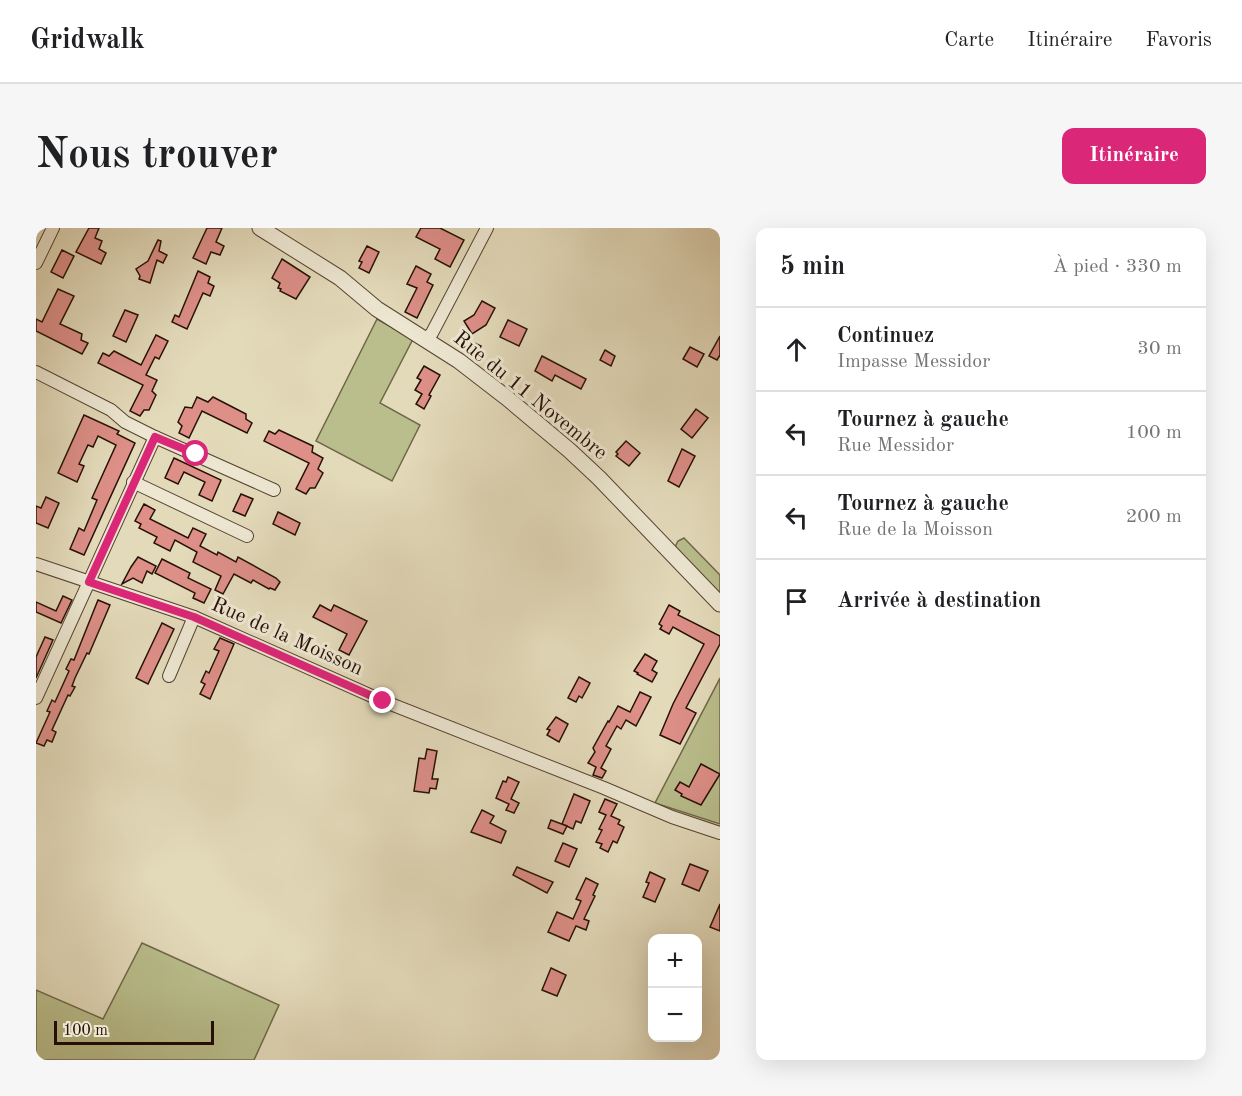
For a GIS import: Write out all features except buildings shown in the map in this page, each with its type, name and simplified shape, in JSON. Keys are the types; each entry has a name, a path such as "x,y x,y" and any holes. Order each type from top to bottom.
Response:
{"street":[{"path":"36,263 53,228"},
{"name":"Rue du 11 Novembre","path":"260,228 340,278 377,309 459,361 569,450 720,604"},
{"path":"426,340 432,333 486,229"},
{"path":"36,372 111,410 125,422 155,437 274,490"},
{"path":"36,698 155,437"},
{"path":"133,482 247,536"},
{"name":"Rue de la Moisson","path":"36,564 194,617 394,705 595,784 672,817 720,833"},
{"path":"169,676 194,617"}],"green space":[{"path":"377,319 413,339 380,403 420,425 392,481 316,441"},
{"path":"684,538 720,575 720,595 675,547 678,541"},
{"path":"720,678 720,824 655,803"},
{"path":"142,943 279,1005 254,1060 36,1060 36,990 103,1019"}],"route":[{"path":"196,454 155,437 89,582 194,617 383,701"}]}
